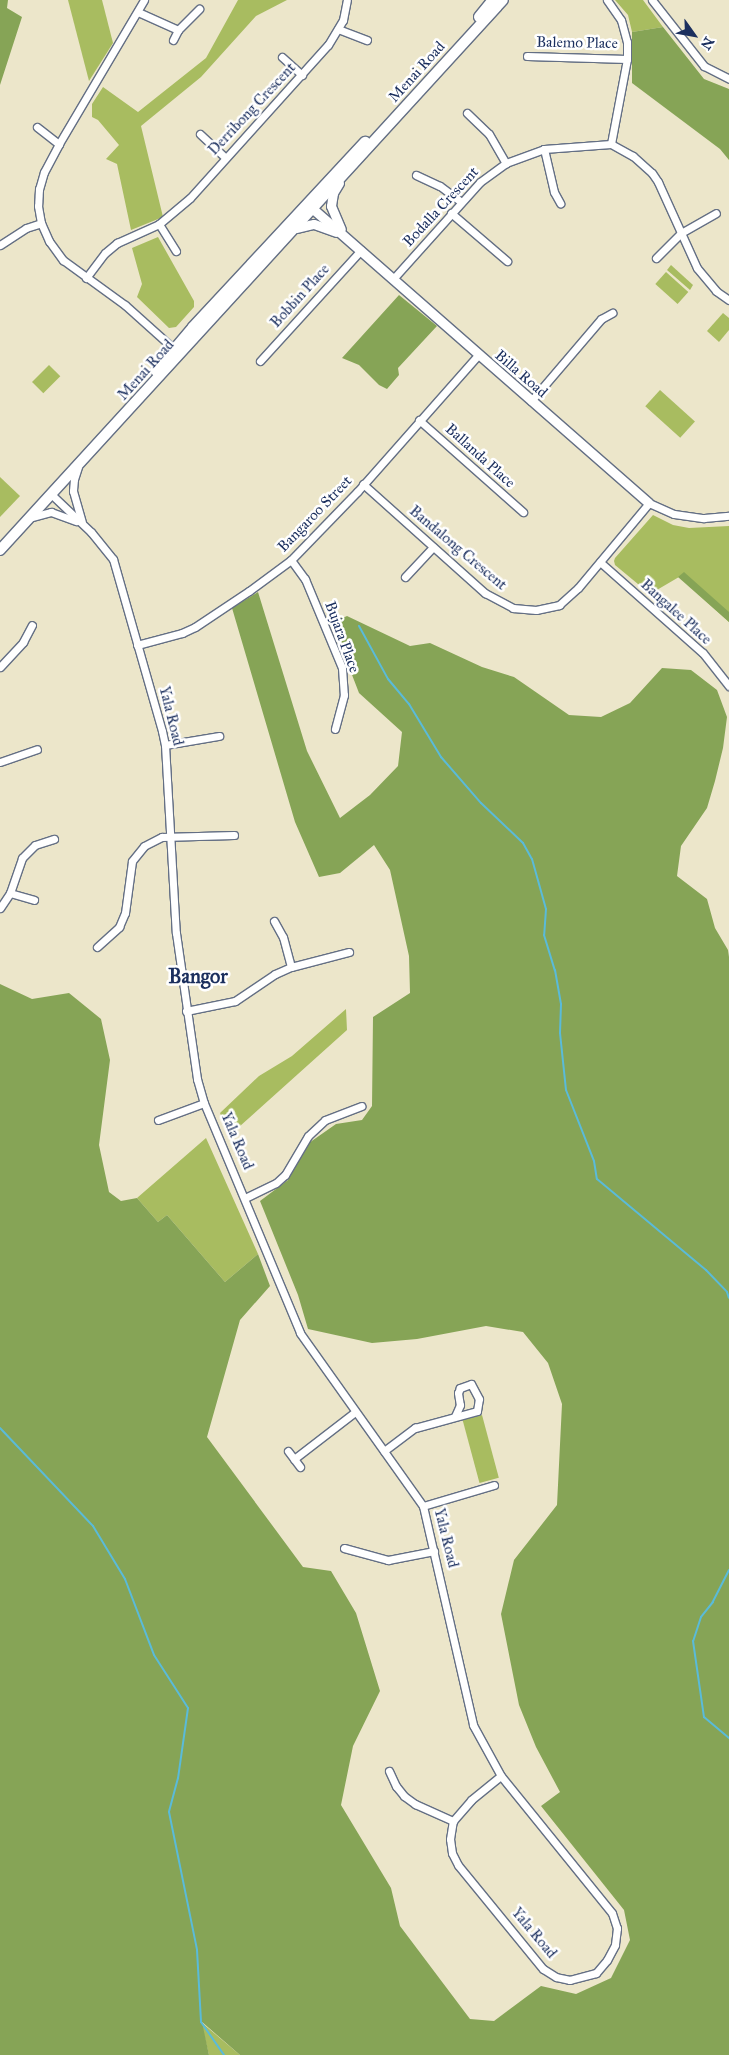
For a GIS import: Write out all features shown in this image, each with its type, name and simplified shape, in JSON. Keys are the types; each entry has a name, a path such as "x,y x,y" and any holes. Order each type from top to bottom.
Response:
{"main road":[{"name":"Menai Road","path":"0,542 80,464 284,228 493,0"},
{"name":"Menai Road","path":"0,550 31,518 50,493 177,351 296,228 503,0"},
{"name":"Menai Road","path":"313,209 315,199 326,184"},
{"name":"Menai Road","path":"284,228 303,212 313,209"}],"street":[{"path":"144,0 44,172 39,189 38,206 41,223 49,241 63,260 126,305 177,351"},
{"name":"Derribong Crescent","path":"86,278 104,254 117,243 159,224 190,198 328,45 338,29 347,0"},
{"path":"607,0 621,20 627,42 627,59 611,144 633,156 652,173 705,280 729,300"},
{"path":"652,0 704,66 729,78"},
{"path":"173,40 178,30 200,9"},
{"path":"138,12 178,30"},
{"path":"338,29 367,40"},
{"name":"Balemo Place","path":"527,56 627,59"},
{"path":"282,57 302,74"},
{"path":"467,114 488,134 506,163"},
{"path":"37,126 59,144"},
{"path":"200,134 225,157"},
{"name":"Bodalla Crescent","path":"393,280 480,182 506,163 544,149 611,144"},
{"path":"544,149 554,192 560,203"},
{"path":"351,167 331,199 336,221 353,243"},
{"path":"416,175 440,186 461,202"},
{"name":"Billa Road","path":"313,209 649,504 674,514 693,517 729,516"},
{"path":"451,213 506,261"},
{"path":"656,258 681,233 716,213"},
{"path":"0,245 26,228 41,223"},
{"path":"159,224 176,252"},
{"path":"296,228 314,224 338,233 353,243"},
{"name":"Bobbin Place","path":"260,361 361,250"},
{"path":"531,401 601,319 612,314"},
{"name":"Bangaroo Street","path":"136,645 182,634 195,627 292,560 363,484 478,355"},
{"name":"Ballanda Place","path":"419,420 523,512"},
{"path":"80,464 74,479 73,491 83,524"},
{"name":"Bandalong Crescent","path":"363,484 486,593 513,608 536,610 559,605 578,588 649,504"},
{"name":"Yala Road","path":"50,493 101,542 113,559 165,746 176,933 197,1079 204,1103 300,1333 423,1506 473,1726 501,1776 612,1912 617,1928 615,1945 607,1960 596,1973 570,1980 556,1977 543,1969 458,1865 452,1853 450,1839 454,1821"},
{"path":"31,518 51,512 83,524"},
{"path":"405,577 433,547"},
{"name":"Bujara Place","path":"292,560 305,579 343,673 344,695 335,728"},
{"name":"Bangalee Place","path":"600,562 703,653 729,686"},
{"path":"0,667 23,642 32,625"},
{"path":"165,746 219,736"},
{"path":"0,762 37,749"},
{"path":"97,947 120,927 132,861 144,846 162,837 170,839 234,835"},
{"path":"0,908 10,893 22,858 35,845 54,839"},
{"path":"10,893 34,900"},
{"path":"274,922 283,937 291,967"},
{"path":"186,1011 235,1000 275,974 291,967 349,952"},
{"path":"158,1120 204,1103"},
{"path":"245,1198 276,1183 285,1175 308,1136 325,1120 361,1106"},
{"path":"384,1451 415,1428 477,1411 479,1408 478,1399 471,1384 460,1388 458,1393 460,1404 456,1416"},
{"path":"294,1459 355,1412"},
{"path":"288,1452 300,1467"},
{"path":"423,1506 494,1485"},
{"path":"344,1548 388,1560 434,1551"},
{"path":"389,1771 396,1786 415,1804 454,1821 472,1800 501,1776"}],"green space":[{"path":"0,0 8,0 7,8 22,17 0,85"},
{"path":"68,0 102,0 113,43 89,81"},
{"path":"238,0 287,0 256,16 201,77 141,126 163,217 131,230 117,164 106,159 119,145 98,120 92,117 92,104 103,87 138,112 206,58"},
{"path":"615,0 643,0 663,27 632,32 628,15"},
{"path":"663,27 704,79 729,89 729,160 720,149 632,83 632,32"},
{"path":"158,237 194,301 194,307 176,327 169,328 137,297 142,284 132,248"},
{"path":"671,265 693,285 690,290 667,270"},
{"path":"666,272 688,292 678,304 655,284"},
{"path":"399,295 437,326 398,368 399,375 387,389 379,385 359,365 342,358"},
{"path":"723,313 729,318 729,330 719,342 707,331"},
{"path":"49,365 60,376 43,393 32,382"},
{"path":"660,390 695,421 680,438 645,406"},
{"path":"0,477 20,496 0,517"},
{"path":"653,515 673,525 689,528 729,526 729,622 679,577 650,594 615,565 615,558"},
{"path":"684,572 729,612 729,622 678,577"},
{"path":"258,592 307,751 340,818 370,795 398,766 402,732 359,693 332,623 347,616 410,646 430,643 482,667 514,677 569,715 601,717 630,703 662,668 691,670 717,690 727,717 723,748 707,808 681,846 677,876 707,899 715,928 728,950 729,957 729,2055 240,2055 202,2022 209,2055 0,2055 0,984 32,999 69,993 101,1019 110,1060 99,1145 109,1192 121,1201 137,1198 158,1222 167,1215 225,1282 258,1254 270,1286 240,1320 207,1437 303,1567 331,1571 356,1613 380,1691 353,1746 341,1805 391,1888 400,1926 470,2019 494,2021 541,1986 576,1994 611,1978 630,1940 624,1910 541,1806 560,1792 536,1747 519,1705 501,1614 514,1560 557,1505 562,1404 548,1363 523,1332 486,1326 417,1339 372,1343 308,1329 298,1295 260,1201 288,1180 306,1145 336,1124 362,1120 372,1106 373,1017 410,993 409,956 390,870 374,845 340,873 319,877 295,822 232,608"},
{"path":"346,1009 347,1030 230,1135 220,1113 259,1076 292,1056"},
{"path":"206,1138 258,1254 225,1282 167,1215 158,1222 137,1198"},
{"path":"482,1415 499,1478 480,1483 463,1420"},
{"path":"201,2022 240,2055 209,2055"}],"waterway":[{"path":"359,626 388,679 409,704 441,757 481,803 523,843 532,859 546,909 544,935 555,970 561,1004 560,1033 566,1090 594,1161 597,1179 706,1270 727,1292 729,1298"},
{"path":"0,1428 93,1526 125,1579 154,1655 188,1708 178,1778 169,1812 197,1950 201,2022 224,2055"},
{"path":"729,1570 713,1602 701,1617 693,1641 704,1717 729,1738"}],"district":[{"name":"Bangor","path":"198,976"}]}
